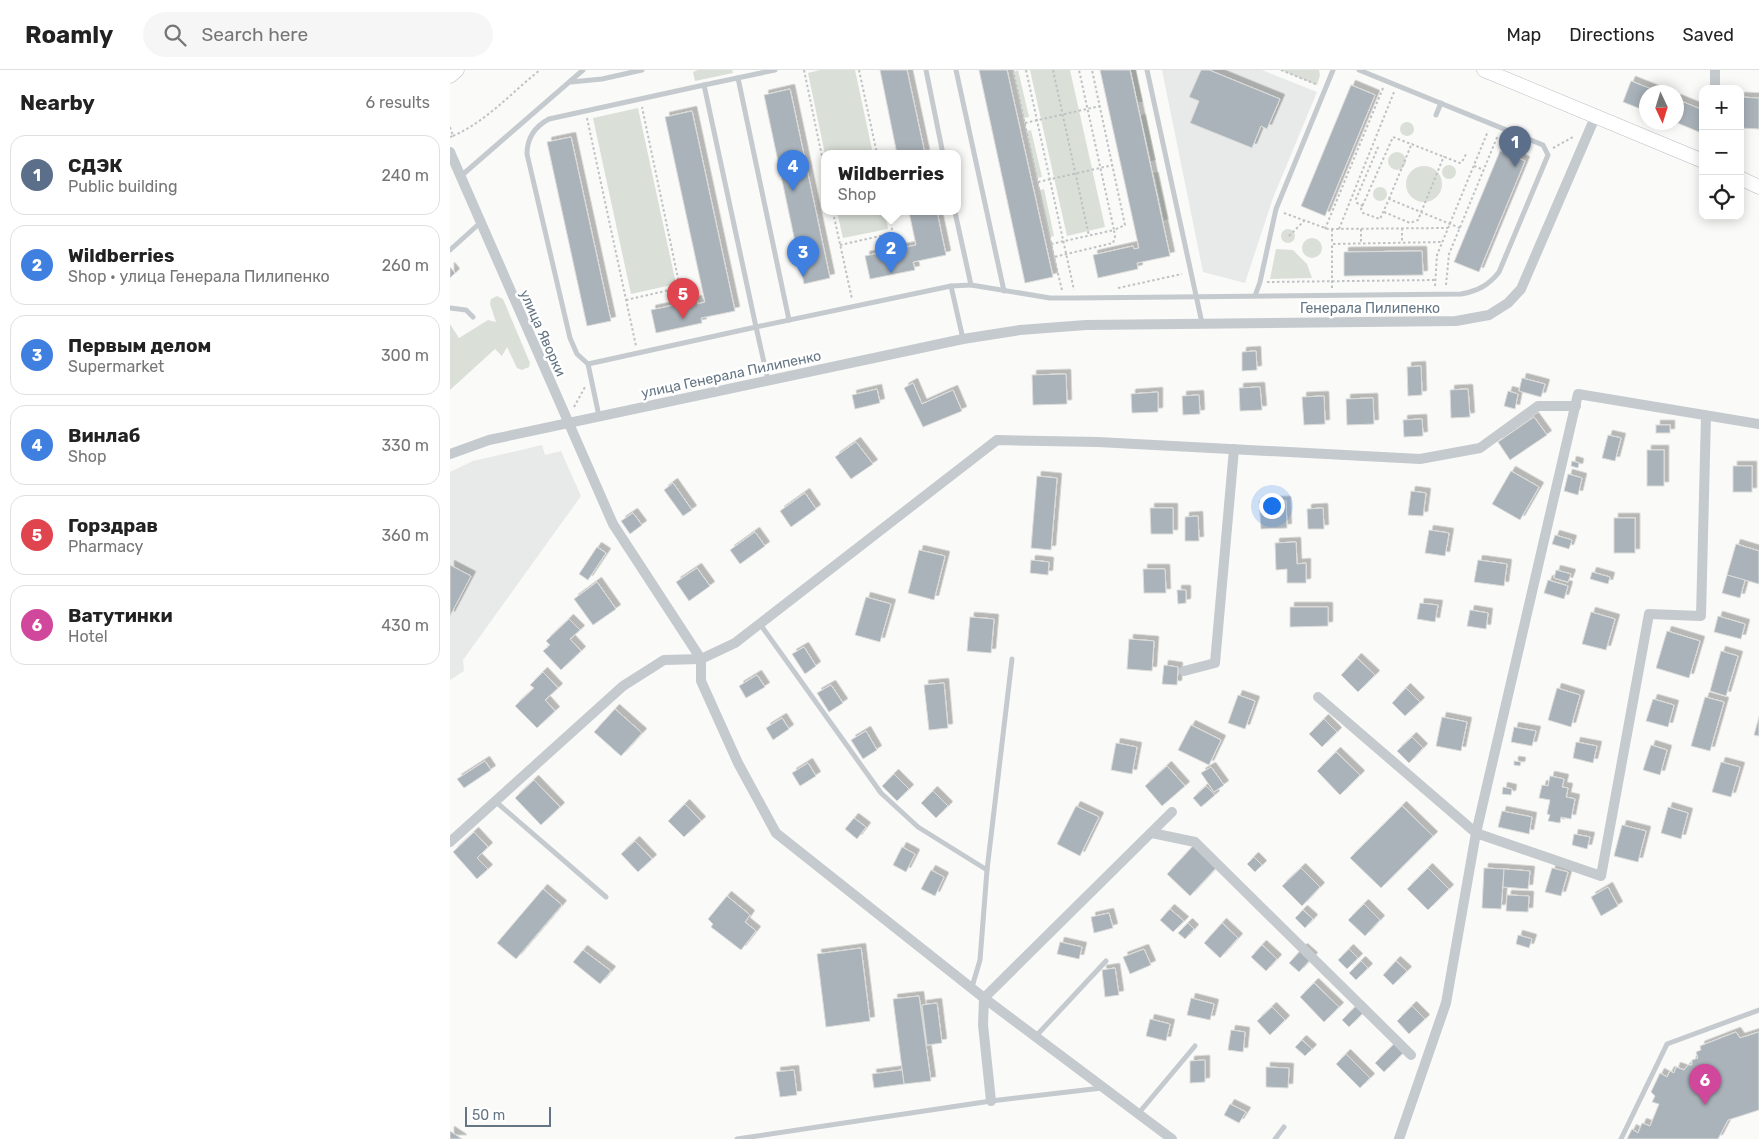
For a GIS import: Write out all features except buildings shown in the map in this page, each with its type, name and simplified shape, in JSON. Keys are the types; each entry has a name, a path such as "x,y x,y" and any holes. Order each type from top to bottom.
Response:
{"street":[{"path":"450,76 457,70"},
{"path":"1484,70 1699,159"},
{"path":"1715,70 1715,85"},
{"name":"Генерала Пилипенко","path":"1020,330 1086,325 1456,321 1474,319 1499,310 1515,297 1527,280 1596,115"},
{"name":"улица Яворки","path":"450,152 613,524 701,659"},
{"path":"1744,180 1759,186"},
{"name":"улица Генерала Пилипенко","path":"450,454 489,440 599,416 962,339 1020,330"},
{"path":"1399,1139 1446,1003 1476,834 1578,394 1759,424"},
{"path":"450,842 623,686 664,660 701,659 735,643 997,440 1098,442 1420,458 1480,448 1538,406 1576,406"},
{"path":"1318,697 1476,834 1601,876 1648,614 1701,616 1706,415"},
{"path":"1184,671 1215,663 1234,449"},
{"path":"701,659 701,681 738,763 776,833 972,986 984,998 1172,1139"},
{"path":"991,1102 983,1025 984,998 1172,812"},
{"path":"1152,833 1195,842 1411,1055"}],"lane":[{"path":"460,176 583,70"},
{"path":"571,82 642,70"},
{"path":"599,416 588,364 577,354 570,338 527,154 529,140 542,123 549,119 775,70"},
{"path":"926,70 942,150"},
{"path":"956,70 1004,291"},
{"path":"1147,70 1202,324"},
{"path":"1255,296 1260,282 1276,209 1332,70"},
{"path":"588,364 952,286 971,285 1004,291 1075,298 1447,294 1475,291 1486,286 1499,272 1548,151 1543,145 1359,70"},
{"path":"738,78 789,320"},
{"path":"704,86 768,380"},
{"path":"1436,115 1440,103"},
{"path":"956,215 971,285"},
{"path":"450,250 480,223"},
{"path":"952,286 962,339"},
{"path":"450,308 466,310 473,317"},
{"path":"760,624 881,793 918,827 987,870"},
{"path":"972,986 980,960 987,870 1012,659"},
{"path":"494,801 606,897"},
{"path":"1036,1036 1106,961"},
{"path":"1622,1139 1666,1044 1759,1010"},
{"path":"1138,1114 1195,1046"},
{"path":"737,1139 991,1102 1105,1088"},
{"path":"1275,1139 1284,1127"}],"path":[{"path":"450,127 451,136 469,129 540,70"},
{"path":"804,70 821,152"},
{"path":"859,70 875,150"},
{"path":"1013,70 1063,298"},
{"path":"1026,70 1075,298"},
{"path":"1053,70 1089,236"},
{"path":"1054,257 1113,243 1115,237 1079,70"},
{"path":"1051,244 1124,227 1125,222 1092,70"},
{"path":"1281,70 1325,88"},
{"path":"1325,229 1386,81"},
{"path":"1339,229 1397,86"},
{"path":"626,300 674,289 680,283 640,99"},
{"path":"1025,123 1100,106"},
{"path":"585,111 638,353"},
{"path":"1435,294 1436,260 1491,124"},
{"path":"1447,294 1447,264 1501,128"},
{"path":"1412,143 1379,220 1363,213 1363,206 1391,138 1396,137 1412,143 1461,163 1466,154"},
{"path":"1548,151 1573,137"},
{"path":"1363,206 1356,202 1356,199 1379,145"},
{"path":"1384,212 1410,222 1418,220 1444,156"},
{"path":"1038,182 1113,166"},
{"path":"1474,166 1484,170"},
{"path":"1389,199 1460,228"},
{"path":"1276,209 1325,229 1448,228"},
{"path":"834,215 853,307"},
{"path":"840,245 890,234 892,229 890,215"},
{"path":"1289,236 1304,221"},
{"path":"1402,228 1402,243"},
{"path":"1332,229 1332,295"},
{"path":"1361,229 1361,243"},
{"path":"1332,244 1442,242"},
{"path":"1114,289 1191,272"},
{"path":"1260,282 1435,280"},
{"path":"574,407 590,376"}],"shaded area":[{"path":"698,70 732,70 733,73 695,81 693,72"},
{"path":"820,70 855,70 872,150 824,150 808,73"},
{"path":"1018,70 1029,117 1024,118 1014,72"},
{"path":"1030,70 1070,70 1105,227 1067,236"},
{"path":"1131,70 1136,70 1143,102 1138,102"},
{"path":"1162,70 1262,70 1317,92 1273,198 1245,283 1203,272"},
{"path":"1281,70 1319,70 1320,75 1317,85"},
{"path":"638,108 676,284 631,294 593,118"},
{"path":"1146,114 1156,160 1151,161 1141,115"},
{"path":"1407,122 1412,124 1414,129 1412,134 1407,136 1402,134 1400,129 1402,124"},
{"path":"1031,130 1042,177 1037,178 1027,131"},
{"path":"1393,152 1401,152 1406,157 1404,168 1393,170 1388,165 1388,157"},
{"path":"1449,165 1454,167 1456,172 1454,177 1449,179 1444,177 1442,172 1444,167"},
{"path":"1424,166 1431,167 1437,171 1441,177 1441,191 1437,197 1431,201 1424,202 1417,201 1411,197 1407,191 1406,184 1407,177 1411,171 1417,167"},
{"path":"1159,172 1169,219 1164,220 1154,173"},
{"path":"1380,187 1385,189 1387,194 1385,199 1380,201 1375,199 1373,194 1375,189"},
{"path":"1044,189 1054,236 1050,237 1039,190"},
{"path":"838,215 886,215 888,229 843,238"},
{"path":"1288,229 1293,231 1295,236 1293,241 1288,243 1283,241 1281,236 1283,231"},
{"path":"1308,238 1316,238 1322,244 1322,252 1316,258 1308,258 1302,252 1302,244"},
{"path":"1276,249 1293,250 1307,264 1312,278 1270,279"},
{"path":"497,296 503,299 530,363 529,367 522,370 517,368 507,347 502,356 495,349 450,390 450,324 459,338 488,320 496,322 490,304 491,299"},
{"path":"542,445 545,455 561,451 581,496 463,660 464,671 450,680 450,472 473,461"}],"place":[{"name":"СДЭК","path":"1515,167"},
{"name":"Винлаб","path":"793,191"},
{"name":"Wildberries","path":"891,273"},
{"name":"Первым делом","path":"803,277"},
{"name":"Горздрав","path":"683,319"},
{"name":"Ватутинки","path":"1705,1105"}]}
